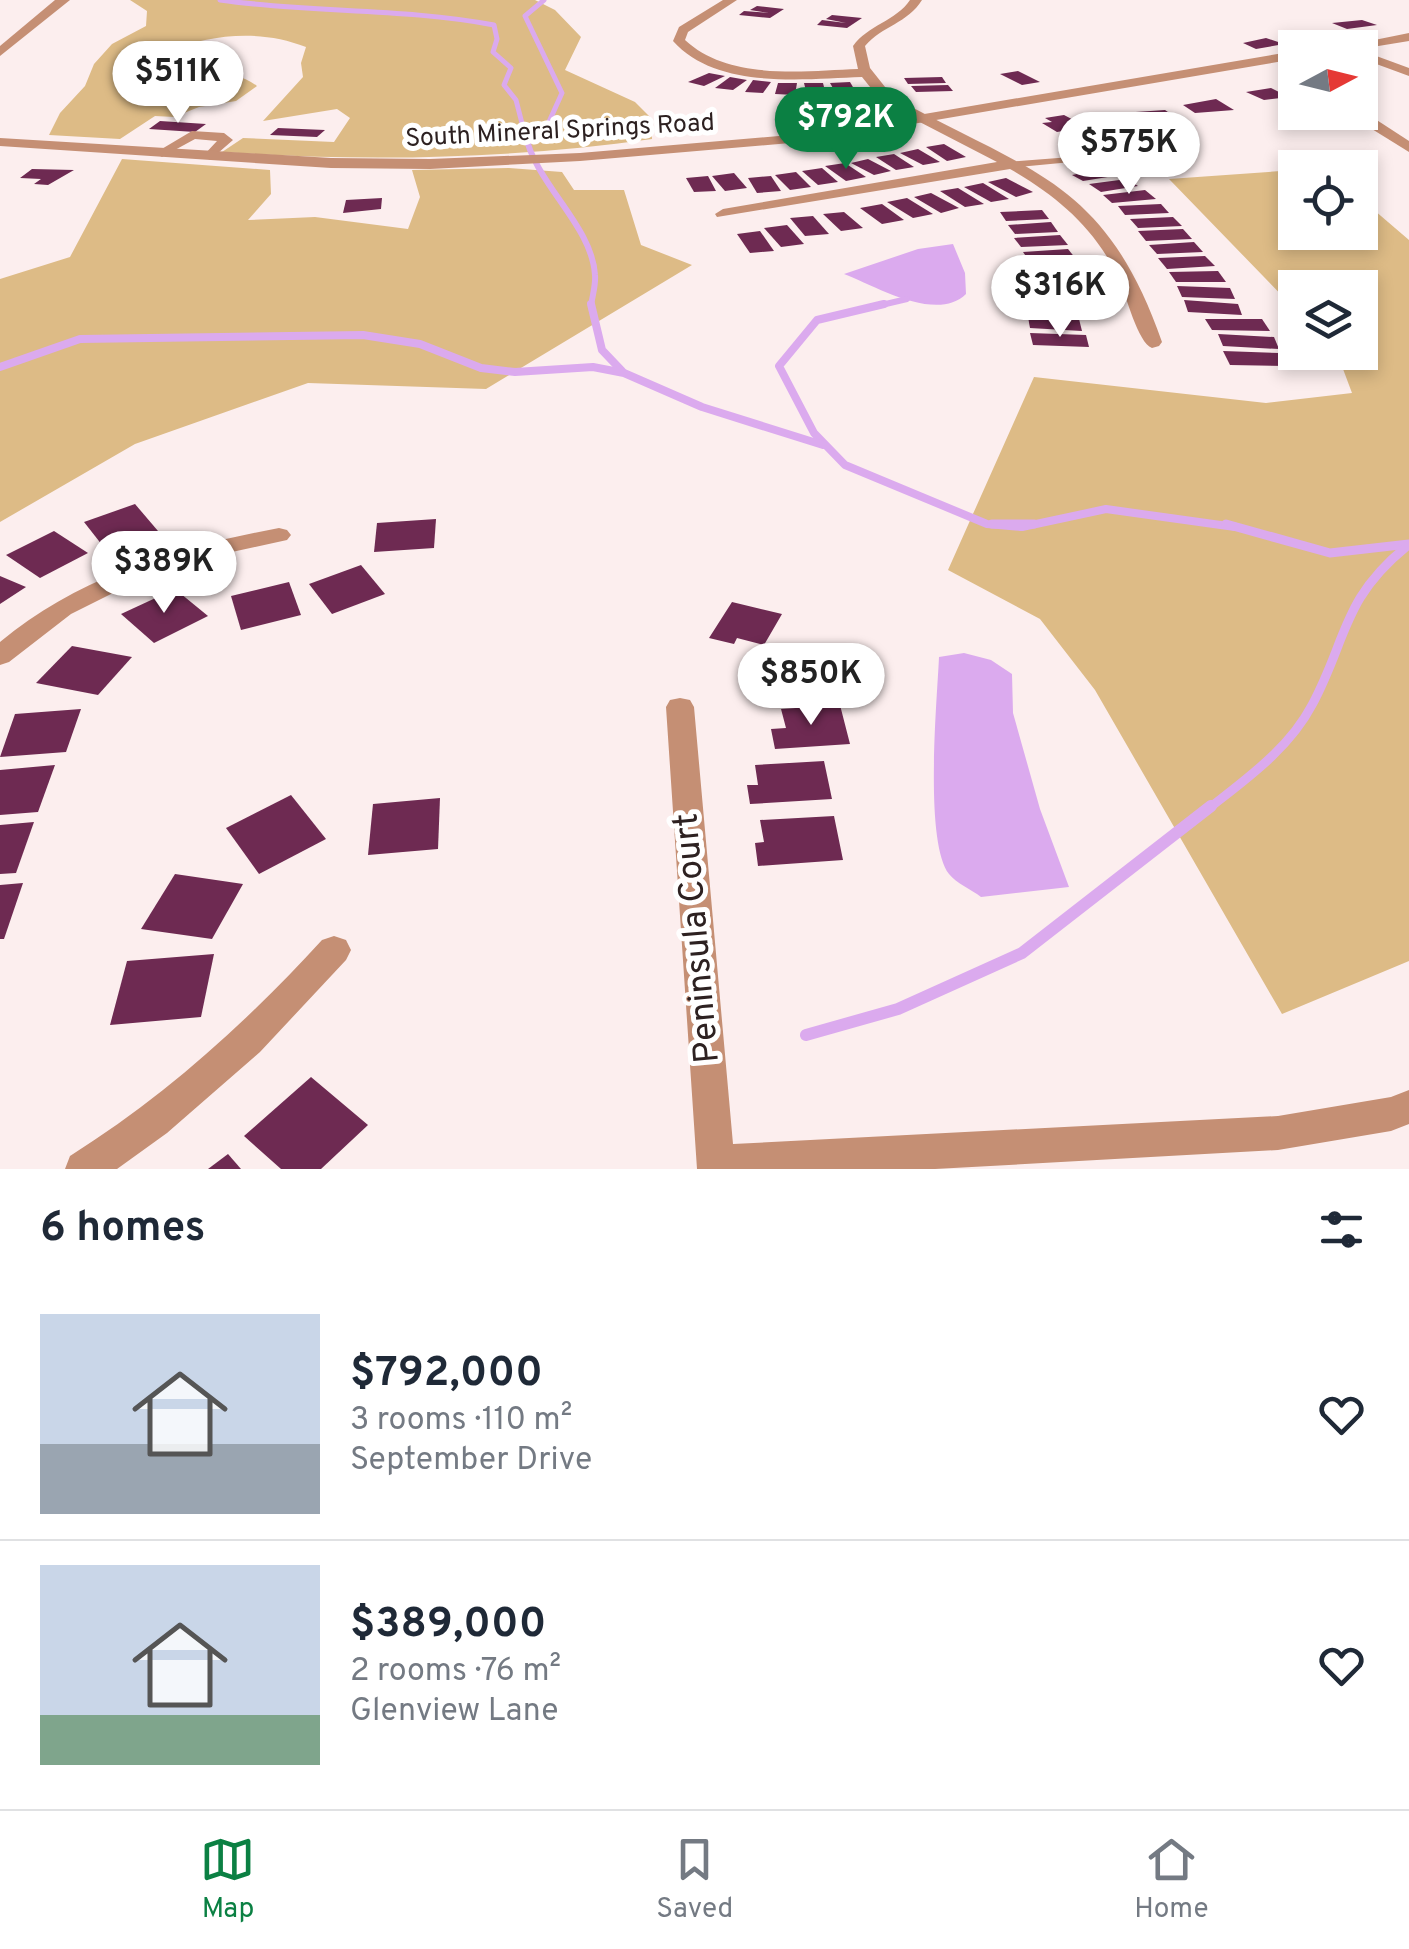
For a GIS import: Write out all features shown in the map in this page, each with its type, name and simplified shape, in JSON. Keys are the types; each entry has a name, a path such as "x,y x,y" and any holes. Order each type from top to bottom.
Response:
{"street":[{"path":"0,52 52,5 64,0"},
{"path":"731,0 683,30 678,41 684,50 710,62 762,73 868,73"},
{"path":"916,0 910,11 862,39 858,53 868,73 888,100 1056,192 1086,218 1124,270 1152,342"},
{"path":"1378,42 1409,38"},
{"name":"South Mineral Springs Road","path":"0,142 379,164 532,160 777,141 923,120 1278,58"},
{"path":"1378,61 1409,72"},
{"path":"1378,127 1408,146"},
{"path":"162,153 192,135 224,137 226,140 210,156"},
{"path":"722,214 1008,165"},
{"path":"0,656 44,620 112,580 186,554 279,535"},
{"name":"Peninsula Court","path":"680,707 716,1166"},
{"path":"84,1169 135,1138 219,1071 334,950"},
{"path":"716,1166 1278,1133 1391,1114 1409,1106"}],"lane":[{"path":"1008,165 1100,157 1104,153 1090,135"}],"shaded area":[{"path":"130,0 535,0 555,10 581,37 565,70 635,102 651,118 652,139 438,157 222,152 243,138 334,142 350,118 337,109 263,121 303,77 301,63 306,47 253,36 183,46 166,52 162,65 224,73 257,86 236,101 199,107 174,117 155,116 120,139 49,135 60,113 85,86 94,64 112,44 146,26 147,11"},
{"path":"122,159 270,170 271,194 248,220 315,217 408,229 420,197 412,170 509,168 562,172 574,190 624,190 641,245 692,265 486,389 308,383 135,444 0,522 0,279 70,257"},
{"path":"1278,171 1278,250 1378,250 1378,213 1409,240 1409,961 1282,1014 1095,690 1040,619 948,570 1034,377 1266,403 1352,393 1343,370 1378,370 1378,270 1278,270 1278,291 1169,179"},
{"path":"953,244 965,273 966,294 954,302 923,304 844,274 918,249"},
{"path":"964,653 991,660 1012,674 1013,713 1040,809 1069,887 981,897 949,874 941,857 934,803 939,657"}],"building":[{"path":"757,6 784,9 770,18 739,15 744,11 769,13 750,10"},
{"path":"832,15 862,18 847,28 817,25 822,20 846,23 826,19"},
{"path":"1362,20 1377,25 1347,29 1332,23"},
{"path":"1266,38 1278,45 1256,49 1243,43"},
{"path":"1018,71 1040,82 1022,85 1000,74"},
{"path":"709,73 725,76 704,86 688,82"},
{"path":"730,77 747,80 733,90 715,88"},
{"path":"942,77 946,83 908,84 904,78"},
{"path":"753,80 771,82 763,93 745,92"},
{"path":"850,82 857,94 837,95 830,83"},
{"path":"778,83 797,83 795,95 775,94"},
{"path":"804,83 823,83 826,95 807,95"},
{"path":"948,85 953,91 916,92 911,86"},
{"path":"1271,88 1278,92 1278,98 1264,100 1246,92"},
{"path":"1216,99 1234,110 1195,113 1183,105"},
{"path":"1165,110 1174,116 1164,117 1172,122 1152,124 1144,118 1130,120 1121,113"},
{"path":"1064,115 1087,127 1057,132 1042,123 1052,122 1045,118"},
{"path":"160,121 206,124 195,132 149,129"},
{"path":"278,128 325,130 317,137 270,135"},
{"path":"944,144 966,157 947,161 926,147"},
{"path":"918,149 940,162 923,165 900,153"},
{"path":"894,154 914,167 896,170 876,157"},
{"path":"868,159 891,171 874,175 851,163"},
{"path":"845,163 866,177 846,181 825,166"},
{"path":"822,168 838,182 818,185 802,171"},
{"path":"1106,168 1120,175 1083,181 1072,175"},
{"path":"32,169 74,170 48,185 34,184 41,179 20,178"},
{"path":"796,172 811,187 790,190 775,175"},
{"path":"734,173 747,188 725,191 712,176"},
{"path":"708,176 716,191 694,192 686,178"},
{"path":"771,176 781,191 757,193 748,178"},
{"path":"1006,178 1033,192 1016,197 988,182"},
{"path":"1127,179 1138,186 1101,192 1089,184"},
{"path":"983,183 1009,199 991,202 964,187"},
{"path":"958,188 984,204 965,207 940,191"},
{"path":"1145,190 1156,199 1112,203 1103,195"},
{"path":"931,193 959,208 941,213 914,197"},
{"path":"382,198 381,209 343,213 346,200"},
{"path":"907,198 933,214 913,218 887,202"},
{"path":"882,204 904,220 882,224 860,208"},
{"path":"1161,204 1169,213 1125,215 1118,206"},
{"path":"1042,210 1049,219 1006,221 1000,212"},
{"path":"844,212 863,228 841,231 823,214"},
{"path":"813,216 829,234 805,236 790,218"},
{"path":"1173,217 1182,226 1138,228 1130,219"},
{"path":"1051,222 1058,232 1015,234 1008,225"},
{"path":"787,225 804,244 781,247 764,228"},
{"path":"1183,229 1192,239 1146,241 1138,231"},
{"path":"760,231 774,251 750,253 737,234"},
{"path":"1060,235 1068,245 1021,247 1014,238"},
{"path":"1194,242 1203,252 1157,254 1149,245"},
{"path":"1068,249 1076,259 1030,262 1023,252"},
{"path":"1205,256 1215,266 1167,269 1158,258"},
{"path":"1035,271 1085,271 1091,281 1040,282"},
{"path":"1218,271 1226,282 1176,282 1169,272"},
{"path":"1177,286 1230,288 1235,299 1182,297"},
{"path":"1035,287 1091,287 1096,298 1039,297"},
{"path":"1184,300 1238,304 1242,315 1188,312"},
{"path":"1042,302 1095,302 1100,314 1046,313"},
{"path":"1028,317 1079,319 1082,331 1030,328"},
{"path":"1205,319 1262,319 1270,331 1212,330"},
{"path":"1030,333 1086,335 1089,347 1033,345"},
{"path":"1218,334 1274,337 1278,349 1223,346"},
{"path":"1223,351 1278,353 1278,366 1230,365"},
{"path":"135,504 158,531 106,550 84,522"},
{"path":"436,519 434,548 374,552 377,523"},
{"path":"54,531 88,553 40,578 6,555"},
{"path":"361,565 385,594 332,614 309,584"},
{"path":"0,576 26,587 0,604"},
{"path":"289,582 301,615 241,630 231,596"},
{"path":"175,589 208,616 154,643 121,614"},
{"path":"732,602 782,614 764,645 737,638 734,644 709,638"},
{"path":"826,645 853,680 787,699 762,663"},
{"path":"72,646 132,657 98,695 36,683"},
{"path":"840,705 850,744 775,749 771,729 786,728 781,709"},
{"path":"81,709 66,752 0,757 15,714"},
{"path":"824,761 832,799 750,804 747,785 758,785 755,765"},
{"path":"55,765 38,812 0,815 0,770"},
{"path":"291,795 326,839 259,874 226,828"},
{"path":"440,798 438,849 368,855 373,804"},
{"path":"834,816 843,860 758,866 755,843 764,842 760,820"},
{"path":"34,822 16,873 0,874 0,825"},
{"path":"175,874 243,884 212,939 141,929"},
{"path":"23,883 4,939 0,939 0,885"},
{"path":"214,954 201,1017 110,1025 127,961"},
{"path":"311,1077 368,1125 321,1169 281,1169 244,1136"},
{"path":"228,1154 241,1169 208,1169"}],"waterway":[{"path":"220,0 494,25 497,39 493,52 511,68 504,85 516,100 525,135"},
{"path":"526,130 548,124 562,93 525,16 544,0"},
{"path":"525,133 540,170 592,257 595,279 591,305"},
{"path":"873,307 907,299"},
{"path":"884,304 817,320 779,366 814,433 845,465 987,524 1021,527"},
{"path":"591,305 602,350 622,371"},
{"path":"0,367 80,339 363,335 420,344 481,368 515,372 593,367 624,373 702,407 823,445"},
{"path":"1022,527 1106,509 1235,527"},
{"path":"992,524 1034,524"},
{"path":"1226,524 1330,553 1409,544"},
{"path":"1208,809 1266,762 1291,736 1312,705 1357,603 1369,584 1406,547"},
{"path":"806,1035 898,1009 1022,953 1211,806"}]}
